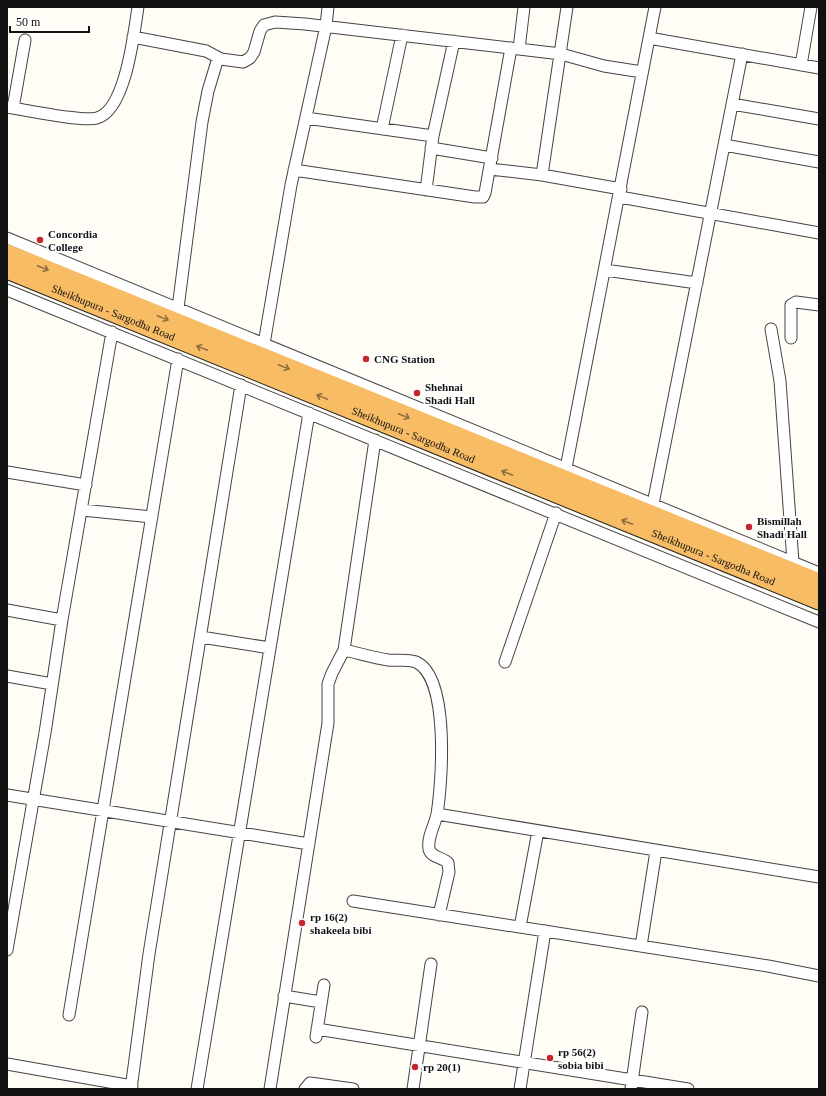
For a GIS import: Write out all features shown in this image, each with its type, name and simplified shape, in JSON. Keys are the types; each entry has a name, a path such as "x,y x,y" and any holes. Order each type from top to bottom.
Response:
{"highway":[{"name":"Sheikhupura - Sargodha Road","path":"7,254 819,584"},
{"name":"Sheikhupura - Sargodha Road","path":"7,269 819,600"}],"street":[{"path":"25,40 10,107 85,118 99,117 108,110 118,94 128,69 138,7"},
{"path":"264,344 294,170 326,26 328,7"},
{"path":"294,170 475,197 483,196 485,193 524,7"},
{"path":"542,175 567,7"},
{"path":"566,468 655,7"},
{"path":"801,65 811,7"},
{"path":"133,37 206,51 218,58 230,61 247,61 254,52 262,27 271,22 326,26 561,54 604,66 642,72"},
{"path":"382,129 402,35"},
{"path":"649,38 819,68"},
{"path":"426,190 433,136 454,41"},
{"path":"654,504 742,54"},
{"path":"178,308 202,122 208,91 218,58"},
{"path":"732,104 819,118"},
{"path":"306,118 433,136"},
{"path":"724,145 819,162"},
{"path":"432,148 492,158"},
{"path":"490,169 542,175 710,214 819,233"},
{"path":"7,238 819,572"},
{"path":"605,270 697,283"},
{"path":"7,290 556,513 819,622"},
{"path":"791,338 791,305 796,302 819,305"},
{"path":"771,329 780,381 793,562"},
{"path":"7,950 34,800 62,620 112,332"},
{"path":"69,1015 178,359"},
{"path":"7,1064 131,1087 149,954 172,822 241,385"},
{"path":"197,1089 309,413"},
{"path":"270,1089 328,722 328,684 344,650 375,440"},
{"path":"7,472 86,484"},
{"path":"82,510 152,517"},
{"path":"505,662 556,513"},
{"path":"7,610 62,620"},
{"path":"201,637 270,648"},
{"path":"344,650 387,660 416,662 422,666 428,675 435,693 442,735 437,814 432,827 429,849 432,854 446,860 449,866 448,880 439,915"},
{"path":"7,676 52,684"},
{"path":"7,795 309,844"},
{"path":"437,814 819,877"},
{"path":"520,928 538,831"},
{"path":"641,946 656,850"},
{"path":"353,901 768,966 819,976"},
{"path":"520,1089 545,931"},
{"path":"413,1089 432,964"},
{"path":"324,985 317,1033 420,1044 524,1062 631,1084 688,1089"},
{"path":"284,996 321,1002"},
{"path":"631,1084 642,1012"},
{"path":"306,1089 310,1084 353,1089"}],"place":[{"name":"Concordia College","path":"40,240"},
{"name":"CNG Station","path":"366,359"},
{"name":"Shehnai Shadi Hall","path":"417,393"},
{"name":"Bismillah Shadi Hall","path":"749,527"},
{"name":"rp 16(2) shakeela bibi","path":"302,923"},
{"name":"rp 56(2) sobia bibi","path":"550,1058"},
{"name":"rp 20(1)","path":"415,1067"}]}
